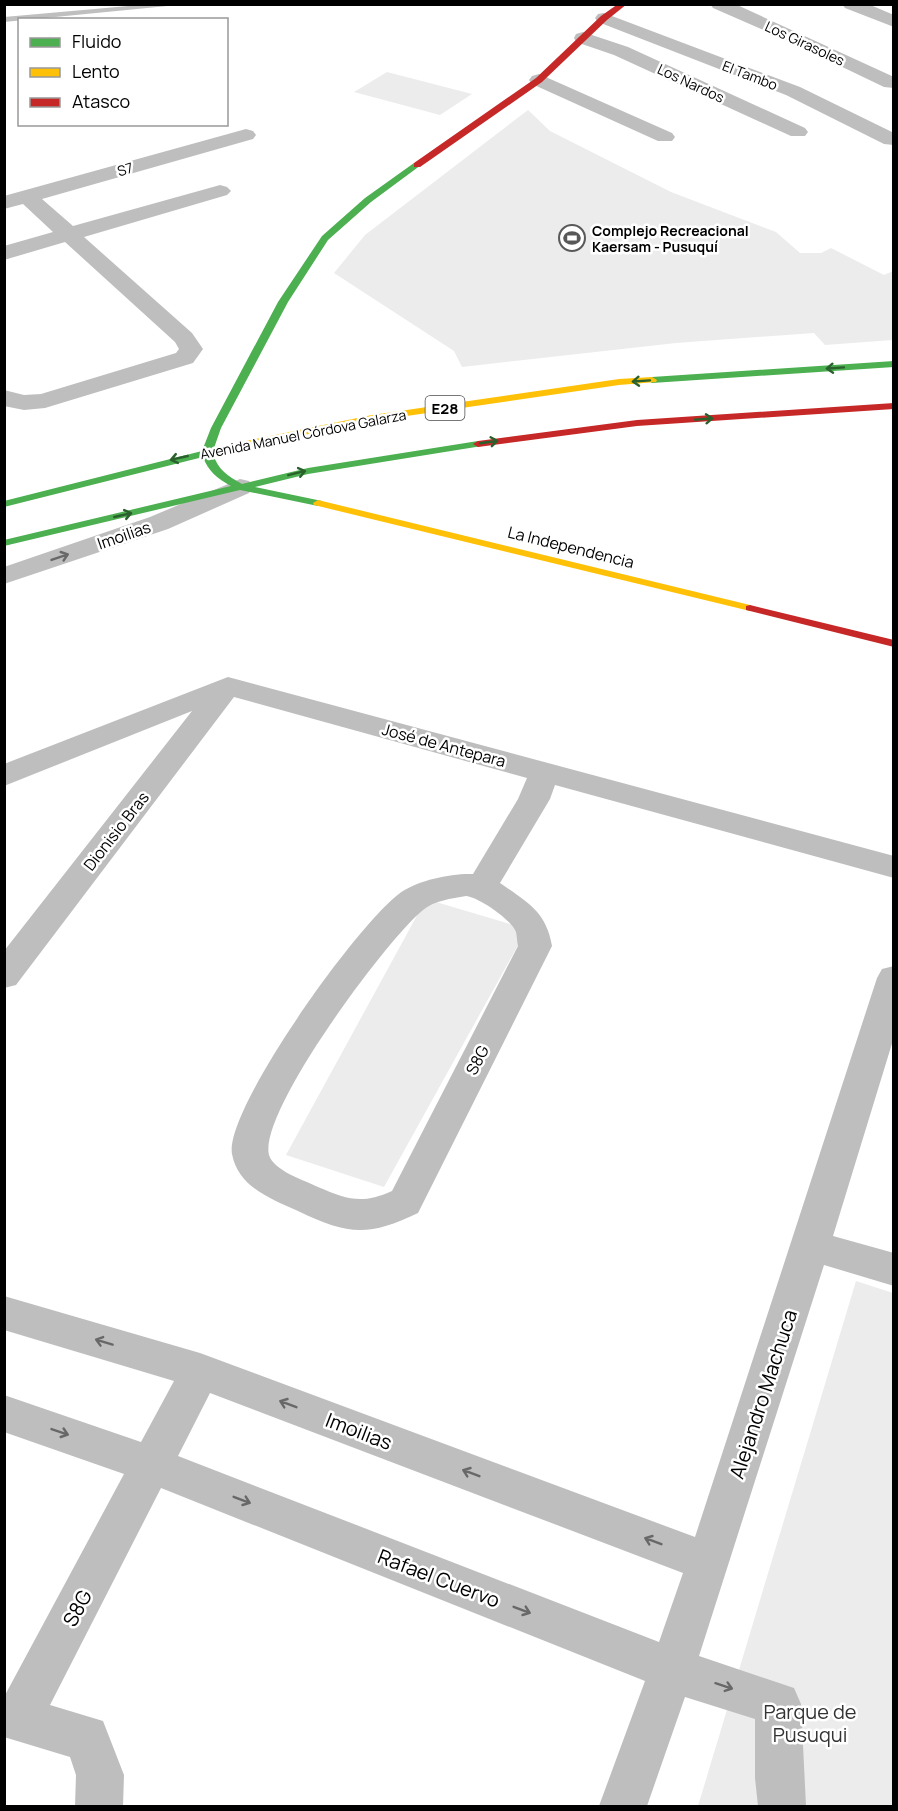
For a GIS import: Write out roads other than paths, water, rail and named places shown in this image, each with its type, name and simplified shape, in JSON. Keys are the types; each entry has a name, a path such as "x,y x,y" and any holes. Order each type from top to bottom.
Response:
{"street":[{"path":"240,487 223,477 211,465 207,452 216,428 283,302 325,238 368,200 539,80 604,18 624,4"},
{"name":"Los Girasoles","path":"719,4 791,35 891,83"},
{"path":"851,4 894,22"},
{"name":"El Tambo","path":"604,18 792,91 891,140"},
{"name":"Los Nardos","path":"583,38 621,51 798,132"},
{"path":"539,80 665,137"},
{"name":"S7","path":"4,203 246,135"},
{"path":"4,253 220,191"},
{"path":"4,397 28,404 45,401 185,358 191,349 184,338 27,196"},
{"name":"Avenida Manuel Córdova Galarza","path":"4,504 207,452 372,418 619,382 894,364"},
{"path":"4,543 308,471 531,436 637,423 894,406"},
{"name":"Imoilias","path":"4,576 159,523 240,487"},
{"name":"La Independencia","path":"240,487 370,514 894,644"},
{"path":"4,776 228,686"},
{"name":"José de Antepara","path":"228,686 894,867"},
{"name":"Dionisio Bras","path":"4,976 228,686"},
{"path":"482,886 534,799 545,772"},
{"name":"S8G","path":"466,885 482,886 520,913 532,928 535,946 405,1202 375,1215 339,1213 283,1188 256,1170 250,1151 252,1131 275,1087 329,1000 373,941 398,912 415,899 466,885"},
{"name":"Alejandro Machuca","path":"623,1806 673,1670 811,1245 894,978"},
{"path":"811,1245 894,1270"},
{"name":"Imoilias","path":"4,1313 200,1371 708,1562"},
{"name":"S8G","path":"99,1806 100,1775 86,1738 11,1714 152,1465 200,1371"},
{"name":"Rafael Cuervo","path":"4,1413 152,1465 673,1670 778,1704 779,1778 782,1806"}],"waterway":[{"path":"26,18 184,4"},
{"path":"4,20 18,19"}],"place":[{"name":"Complejo Recreacional Kaersam - Pusuquí","path":"572,238"}],"park label":[{"name":"Parque de Pusuqui","path":"810,1722"}]}
